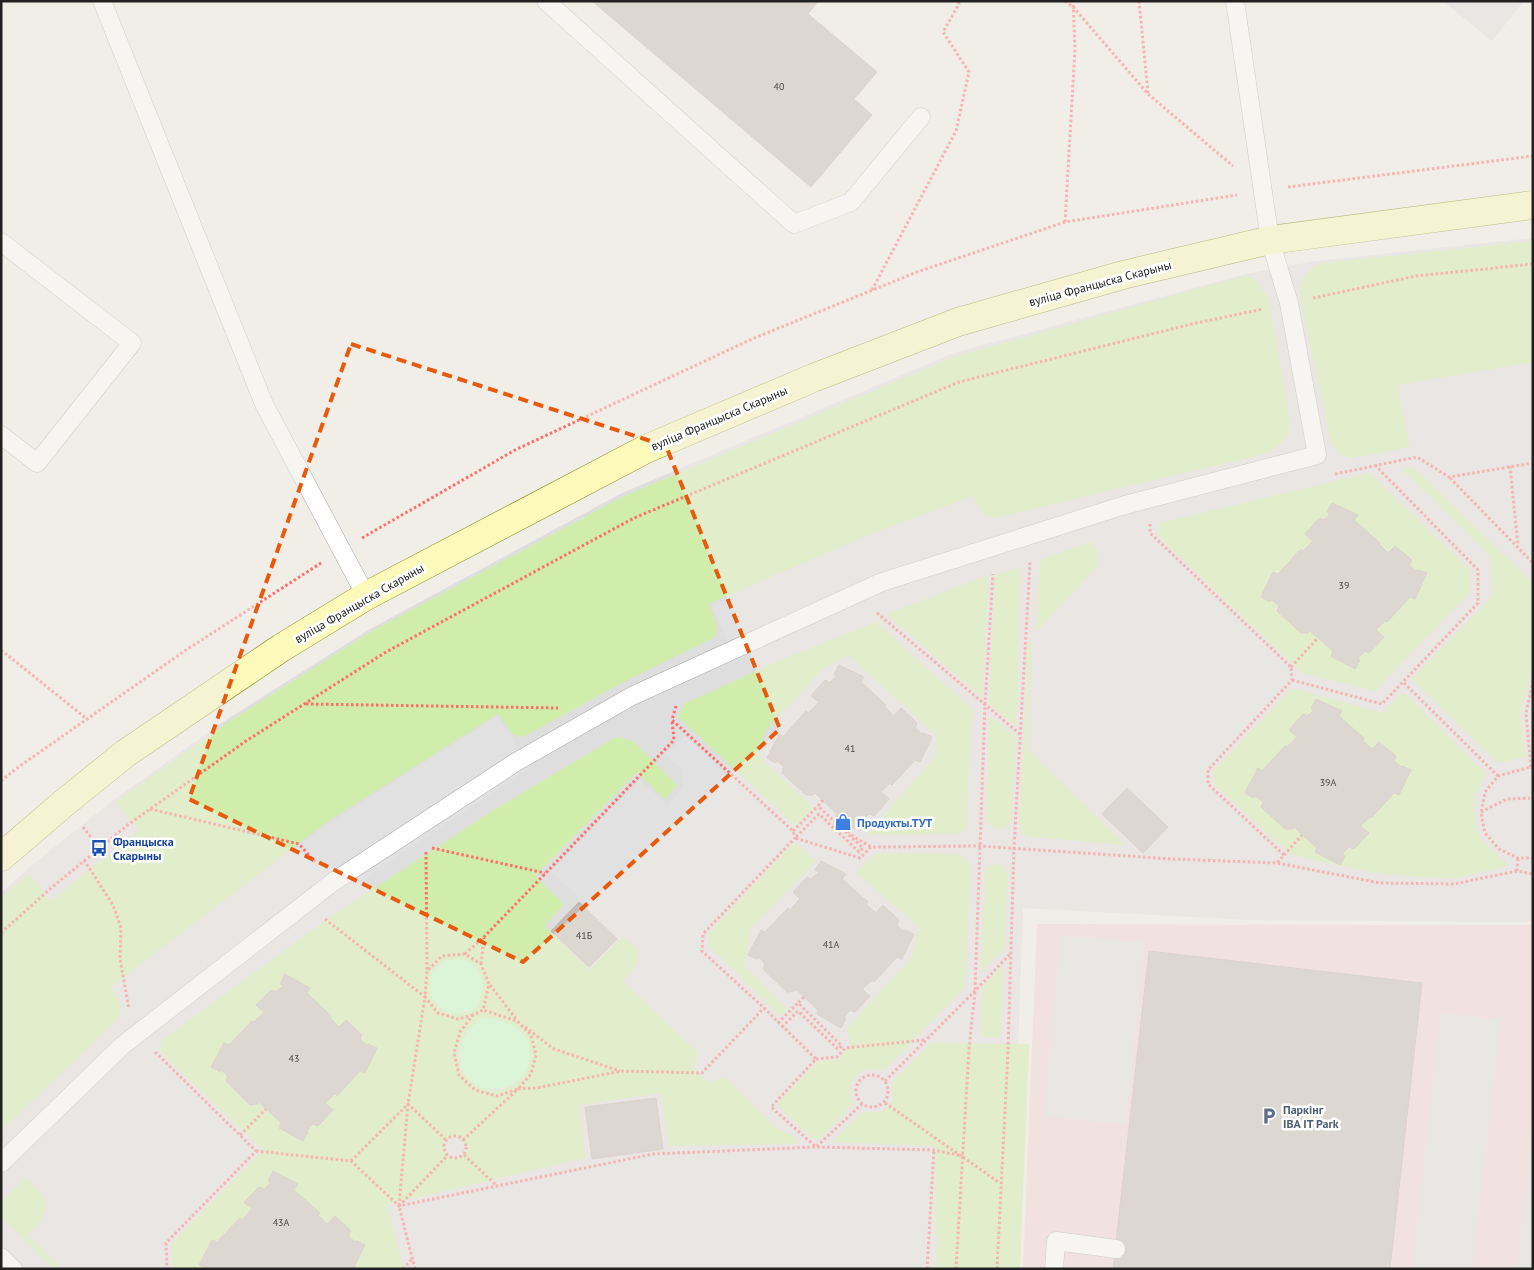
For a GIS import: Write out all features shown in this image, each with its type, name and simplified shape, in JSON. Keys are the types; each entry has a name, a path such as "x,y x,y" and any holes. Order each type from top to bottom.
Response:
{"main road":[{"name":"вуліца Францыска Скарыны","path":"1,857 126,753 281,648 366,596 646,449 813,378 958,322 1122,275 1270,240 1533,205"}],"lane":[{"path":"102,1 264,404 366,596"},
{"path":"546,1 794,224 851,202 921,116"},
{"path":"1,1163 123,1044 333,882 516,762 632,696 882,582 1126,506 1317,455 1289,303 1270,240 1235,1"},
{"path":"1,242 132,343 36,463 1,435"},
{"path":"1054,1269 1056,1241 1116,1249"},
{"path":"1,1257 13,1269"}],"path":[{"path":"1066,1 1148,94 1262,191"},
{"path":"1065,222 1075,49 1073,1"},
{"path":"1138,1 1148,94"},
{"path":"1,933 84,860 150,809 246,741 386,652 634,518 959,382 1192,324 1416,276 1533,264"},
{"path":"1328,476 1417,457 1449,477 1533,563"},
{"path":"1449,477 1533,462"},
{"path":"1292,680 1382,704 1404,683 1478,602 1478,570 1374,465"},
{"path":"1510,466 1518,547"},
{"path":"1150,519 1150,532 1291,667 1292,680 1208,770 1208,784 1284,854"},
{"path":"996,1269 1008,1051 1014,847 1030,556"},
{"path":"956,1269 969,1049 975,991 985,704 993,569"},
{"path":"884,608 874,611 1021,735"},
{"path":"1291,667 1318,638"},
{"path":"1,650 87,719"},
{"path":"1533,681 1526,714 1532,768 1498,776 1485,792 1481,813 1485,833 1499,849 1518,858 1533,858"},
{"path":"1404,683 1498,776"},
{"path":"427,971 442,956 465,954 484,937 674,740 672,720 677,698"},
{"path":"305,704 566,708"},
{"path":"672,720 793,831 795,838"},
{"path":"1481,813 1507,799 1533,798"},
{"path":"793,831 823,800"},
{"path":"818,806 854,837 871,847 1014,847 1172,859 1277,863 1380,883 1454,884 1517,871 1533,874"},
{"path":"150,809 299,844"},
{"path":"816,1059 702,951 702,934 819,814 859,852 863,848 841,824"},
{"path":"1277,863 1302,835"},
{"path":"795,838 860,858 871,847"},
{"path":"426,847 434,842"},
{"path":"426,847 546,873"},
{"path":"415,1269 399,1206 408,1104 425,997 427,971 426,847"},
{"path":"1517,871 1518,858"},
{"path":"84,860 113,905 121,928 120,959 129,1013 137,1034 256,1151 351,1161 399,1206"},
{"path":"321,916 425,997 438,1013 458,1019 474,1016"},
{"path":"464,1140 518,1089 531,1074 536,1055 531,1035 517,1021 489,984 481,964 484,937"},
{"path":"885,1081 975,991 1010,953"},
{"path":"465,954 481,964"},
{"path":"489,984 483,1010 474,1016 460,1032 454,1053 459,1075 475,1090 497,1096 518,1089 536,1088 621,1071 702,1073 764,1008"},
{"path":"778,1023 804,997"},
{"path":"782,1027 798,1011 838,1050 842,1046 798,1003"},
{"path":"483,1010 517,1021 554,1049 621,1071"},
{"path":"816,1147 771,1107 816,1059 837,1057 845,1048 925,1040"},
{"path":"876,1075 885,1081 889,1088 885,1103 874,1108 862,1104 856,1095 857,1084 865,1076 876,1075"},
{"path":"885,1103 1001,1183"},
{"path":"408,1104 446,1140"},
{"path":"351,1161 408,1104"},
{"path":"816,1147 862,1104"},
{"path":"240,1135 266,1109"},
{"path":"446,1140 455,1136 464,1140"},
{"path":"446,1140 444,1148 447,1156"},
{"path":"447,1156 456,1159 464,1155 466,1147 464,1140"},
{"path":"399,1206 653,1154 816,1147 934,1150 963,1156"},
{"path":"926,1269 934,1150"},
{"path":"167,1269 166,1243 256,1151"},
{"path":"464,1155 497,1186"},
{"path":"399,1206 447,1156"},
{"path":"403,1269 412,1259"}],"highlighted area":[{"path":"351,344 666,446 780,729 523,962 189,799"}],"shaded area":[{"path":"1443,1 1524,1 1492,41"},
{"path":"1533,238 1533,922 1250,920 1023,908 1010,1269 1,1269 1,893 31,866 115,799 229,718 370,629 622,493 954,353 1246,274 1316,261"},
{"path":"1524,371 1528,386 1533,392 1533,554 1524,543 1515,463 1454,470 1449,444 1418,450 1407,391"},
{"path":"969,500 988,557 854,610 736,660 711,606 867,537"},
{"path":"1143,532 1283,669 1282,684 1203,769 1203,787 1253,835 1237,853 1191,846 1124,780 1100,804 1038,744 1041,641 1086,592 1207,708 1215,709 1224,705 1238,691 1241,685 1241,678 1237,675 1231,675 1216,689 1100,577"},
{"path":"497,716 530,768 318,910 150,1036 115,986 325,826"},
{"path":"685,736 780,828 780,845 697,932 697,953 809,1062 765,1107 719,1064 739,1042 731,1034 711,1057 634,984 650,966 647,946 603,903 594,912 551,871 640,780 667,805 684,787 682,769 665,754"},
{"path":"1037,924 1533,925 1533,1269 1023,1269"},
{"path":"1061,935 1144,943 1126,1124 1044,1116"},
{"path":"1441,1013 1501,1020 1472,1269 1412,1269"},
{"path":"150,1055 249,1152 162,1241 164,1269 70,1269 45,1244 63,1225 64,1209 60,1193 37,1170 103,1103 118,1117 131,1116 142,1103 139,1086 129,1076"},
{"path":"1533,1116 1533,1269 1517,1269"},
{"path":"781,1152 927,1153 922,1269 431,1269 415,1214 498,1190 654,1159"}],"green space":[{"path":"1533,241 1533,362 1397,385 1410,447 1352,458 1340,455 1332,446 1299,293 1304,278 1309,271 1322,263"},
{"path":"1248,276 1256,280 1268,297 1290,420 1286,436 1275,448 1265,454 999,517 989,516 982,512 973,496 866,536 709,604 717,630 714,638 629,679 523,737 512,734 498,714 324,824 111,987 120,1008 116,1021 1,1131 1,898 29,874 51,901 139,830 115,802 230,721 372,631 624,496 954,357"},
{"path":"1413,467 1533,583 1533,661 1520,713 1526,757 1498,763 1412,679 1492,597 1491,557 1403,470"},
{"path":"1370,473 1470,570 1470,592 1375,691 1302,673 1157,535 1159,523","holes":["1332,503 1357,515 1354,520 1380,542 1379,544 1388,553 1395,546 1412,560 1409,565 1417,571 1427,574 1415,599 1410,597 1388,622 1386,620 1376,630 1384,637 1369,653 1365,651 1358,658 1360,660 1355,669 1331,656 1333,651 1310,631 1308,633 1301,633 1277,611 1279,606 1272,600 1278,574 1301,549 1303,551 1313,541 1305,534 1330,514 1328,512"]},
{"path":"1090,542 1097,549 1098,566 1036,632 1040,560"},
{"path":"1020,568 1016,726 989,704 995,575"},
{"path":"988,575 982,698 887,614"},
{"path":"876,622 972,709 966,829 959,834 866,835 935,757 937,736 848,655 824,668 766,730 759,757 813,807 796,826 678,717 684,704 773,663"},
{"path":"1033,639 1028,750 1125,845 1023,836 1019,828 1029,643"},
{"path":"1292,688 1383,713 1403,692 1486,774 1475,795 1474,815 1479,837 1508,866 1453,879 1382,874 1291,855 1216,786 1213,771","holes":["1316,699 1341,711 1339,716 1364,738 1363,741 1372,749 1379,742 1396,756 1394,761 1401,767 1411,770 1399,795 1394,793 1372,818 1370,817 1360,826 1368,833 1354,849 1349,847 1342,854 1345,856 1340,865 1315,852 1317,848 1294,827 1292,829 1285,829 1261,808 1263,802 1256,796 1254,798 1258,768 1262,771 1285,746 1287,747 1297,737 1289,730 1314,710 1312,708"]},
{"path":"990,716 1016,737 1011,821 1004,829 993,827 985,820"},
{"path":"616,737 633,741 677,785 665,800 637,772 535,876 564,904 545,926 589,970 623,936 638,950 638,964 623,981 697,1052 694,1069 708,1082 726,1078 776,1128 792,1135 798,1144 669,1146 661,1093 579,1105 585,1158 387,1205 404,1269 353,1269 365,1245 357,1241 355,1242 348,1236 351,1231 327,1224 318,1215 319,1212 294,1190 297,1185 273,1171 268,1180 271,1183 245,1202 252,1209 242,1220 240,1218 217,1242 212,1240 207,1269 171,1269 171,1244 263,1150 160,1052 161,1041 326,920 492,811","holes":["285,974 310,988 307,993 331,1016 330,1018 339,1027 346,1020 362,1034 360,1039 367,1046 369,1044 377,1048 365,1073 360,1071 337,1095 335,1094 325,1103 333,1111 318,1126 313,1124 307,1131 308,1133 303,1141 279,1128 281,1123 259,1102 257,1104 249,1104 226,1081 228,1076 221,1070 220,1072 211,1067 224,1043 229,1045 252,1021 254,1022 264,1012 257,1005 283,986 280,983","464,1035 515,1085 496,1091 477,1086 463,1073 458,1054","455,1136 463,1140 466,1147 464,1155 456,1159 447,1156 444,1148 446,1140"]},
{"path":"795,841 816,861 750,929 744,966 787,1009 780,1016 709,946 709,933"},
{"path":"875,853 960,854 971,866 965,987 884,1071 868,1070 856,1076 850,1088 854,1103 821,1138 813,1139 777,1104 819,1061 838,1060 851,1046 847,1028 912,957 919,927 857,873"},
{"path":"991,864 1002,865 1008,873 1004,949 981,972 985,870"},
{"path":"464,959 477,968 484,984 478,1007 464,1013 444,1011 430,995 431,973 445,960"},
{"path":"1003,964 1001,1037 982,1037 982,988"},
{"path":"483,1018 494,1019 513,1025 520,1030 529,1045 530,1055 527,1071 520,1080 507,1087 491,1089 478,1086 468,1078 462,1068 460,1055 462,1041 470,1029"},
{"path":"931,1043 1029,1044 1020,1269 936,1269 938,1241 935,1233 935,1146 832,1142 864,1111 878,1112 886,1107 893,1099 890,1084"},
{"path":"26,1177 40,1192 47,1204 43,1219 28,1235 62,1269 54,1269 1,1217 1,1202"}],"building":[{"path":"592,1 818,1 808,14 877,72 854,99 872,115 811,187"},
{"path":"1332,503 1358,515 1354,520 1380,543 1388,553 1395,546 1412,560 1409,565 1417,571 1427,573 1415,599 1410,597 1387,622 1386,620 1376,630 1384,637 1369,653 1365,651 1358,658 1360,660 1355,669 1331,656 1333,651 1310,631 1308,633 1301,633 1277,611 1279,606 1272,600 1270,602 1261,597 1273,572 1278,574 1301,549 1303,551 1313,541 1305,534 1319,518 1324,520 1330,514 1327,512"},
{"path":"839,665 864,677 861,682 886,705 885,707 894,716 901,708 917,723 915,728 922,734 932,737 920,762 915,760 892,785 890,783 881,792 889,799 874,816 869,814 863,820 865,822 860,831 835,818 837,814 815,793 813,795 806,795 782,773 784,767 777,761 775,763 767,758 779,734 784,736 806,711 808,713 819,702 811,696 825,680 830,682 837,676 834,674"},
{"path":"1316,699 1342,711 1339,716 1364,738 1363,741 1372,749 1379,742 1396,756 1394,761 1401,767 1411,770 1399,795 1394,793 1371,818 1360,826 1369,833 1354,849 1349,847 1342,854 1345,856 1340,865 1315,852 1317,848 1294,827 1293,829 1285,829 1261,807 1263,802 1256,796 1254,798 1245,793 1258,768 1262,771 1285,746 1287,747 1297,737 1289,730 1303,714 1308,716 1314,710 1311,708"},
{"path":"1127,788 1168,827 1143,853 1102,814"},
{"path":"821,861 846,874 842,879 868,902 866,904 876,913 883,905 899,920 897,925 903,931 914,934 902,959 897,957 874,982 872,980 862,989 870,996 855,1012 850,1010 844,1017 846,1019 841,1028 817,1014 818,1010 796,989 795,991 787,992 763,969 765,964 759,957 757,959 748,955 761,930 765,932 788,908 790,910 800,899 793,892 807,877 811,879 819,872 815,870"},
{"path":"579,902 617,939 589,967 551,931"},
{"name":"Паркінг IBA IT Park","path":"1149,951 1422,983 1390,1269 1113,1269"},
{"path":"285,974 310,988 307,993 331,1016 330,1018 339,1027 346,1020 362,1035 360,1039 367,1046 368,1044 377,1048 365,1073 360,1071 337,1096 335,1094 325,1103 333,1110 318,1126 313,1124 307,1131 303,1141 279,1128 281,1123 259,1102 250,1105 226,1081 228,1076 221,1070 220,1072 211,1067 224,1043 229,1045 252,1021 254,1022 264,1012 256,1005 271,990 276,992 283,986 280,984"},
{"path":"656,1098 663,1149 592,1159 585,1107"},
{"path":"273,1171 298,1184 294,1190 320,1213 318,1215 327,1224 335,1216 351,1231 348,1236 355,1242 357,1241 365,1245 353,1269 211,1269 210,1267 207,1269 199,1265 212,1240 217,1242 240,1218 242,1220 252,1209 244,1202 259,1187 264,1189 271,1183 268,1181"}],"place":[{"name":"Продукты.ТУТ","path":"843,822"},
{"name":"Францыска Скарыны","path":"99,848"},
{"name":"Паркінг IBA IT Park","path":"1269,1116"}]}
